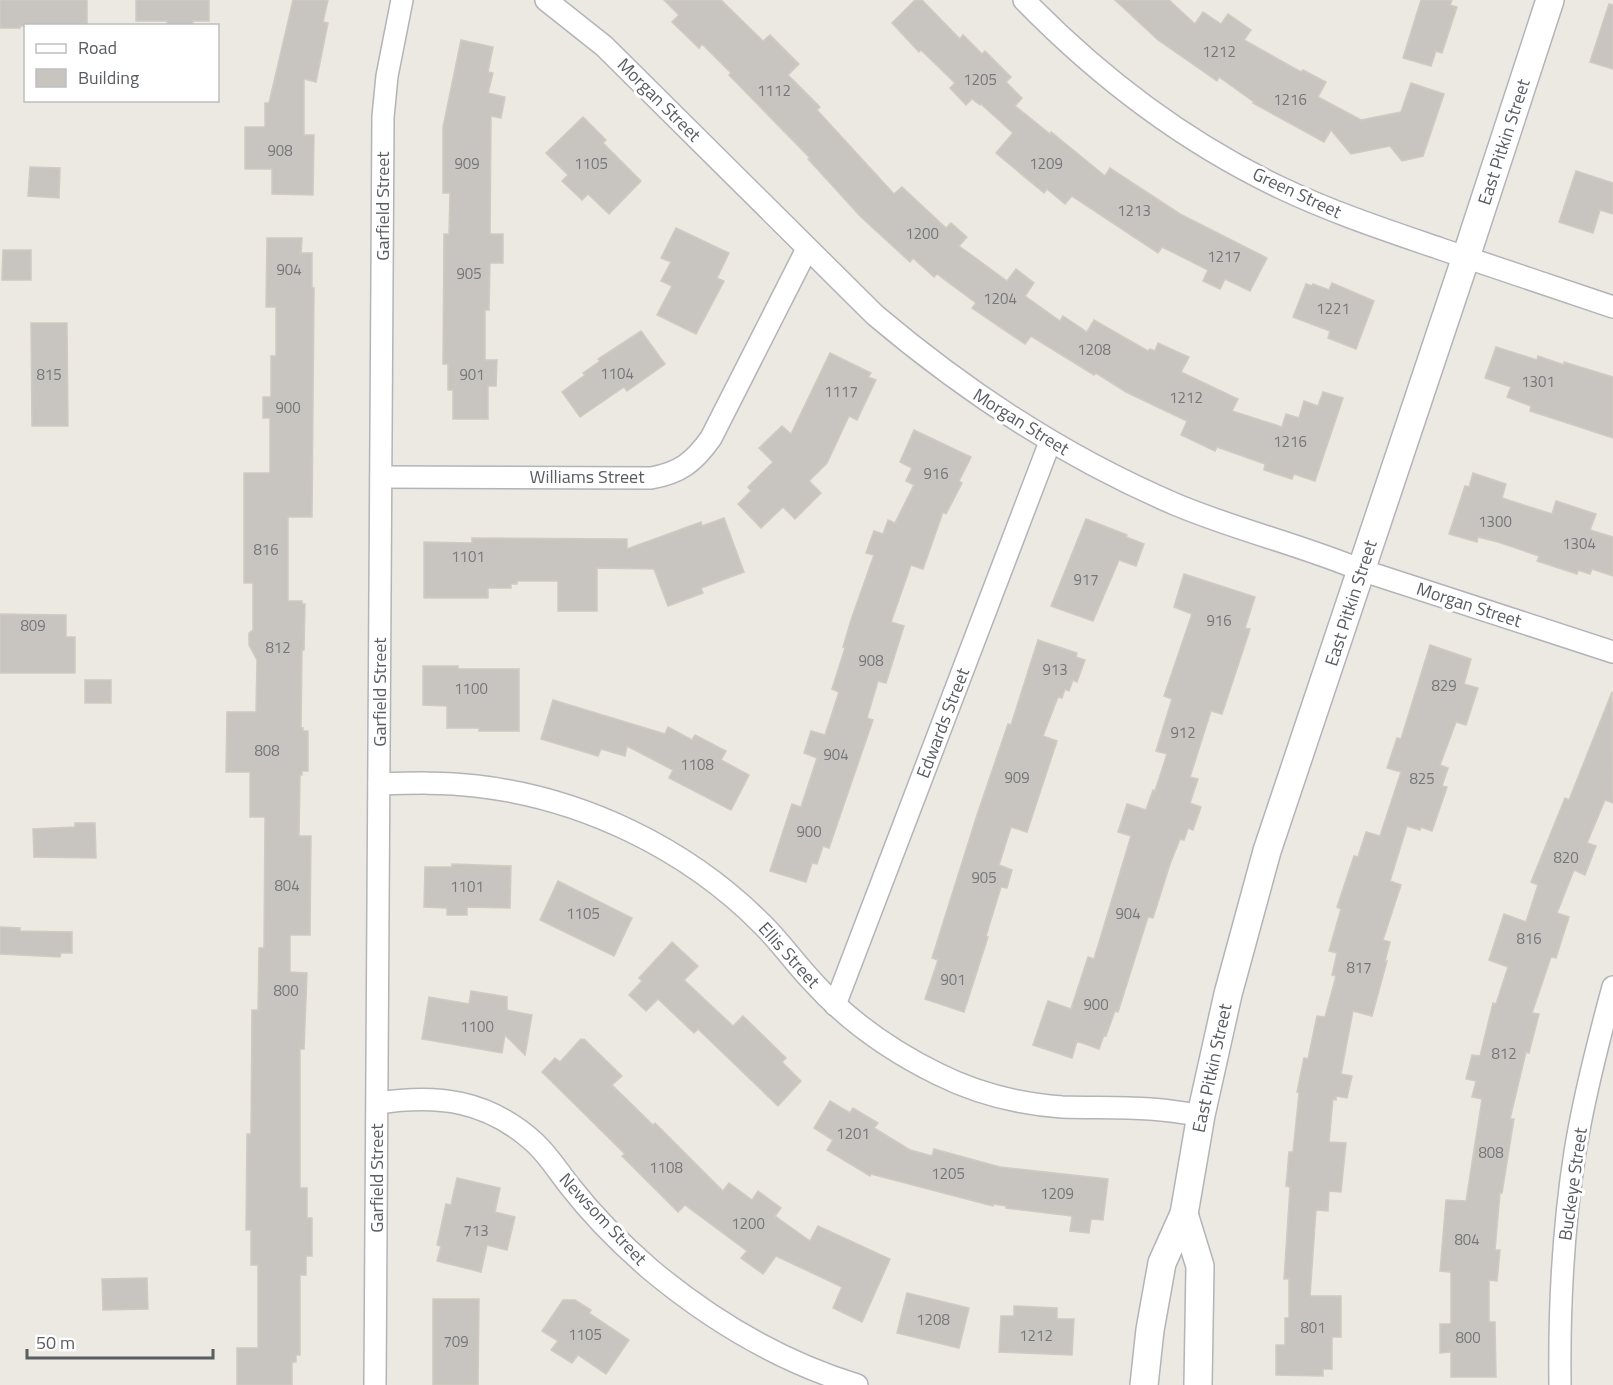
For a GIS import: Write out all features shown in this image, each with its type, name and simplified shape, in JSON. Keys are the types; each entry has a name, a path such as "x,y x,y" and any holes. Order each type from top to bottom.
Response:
{"street":[{"name":"Garfield Street","path":"375,1385 383,117 387,76 402,0"},
{"name":"Morgan Street","path":"546,0 604,46 875,315 978,396 1050,442 1108,473 1177,505 1248,531 1322,554 1361,570 1613,651"},
{"name":"Green Street","path":"1024,0 1058,34 1143,105 1209,149 1278,187 1351,218 1613,307"},
{"name":"East Pitkin Street","path":"1144,1385 1150,1330 1162,1263 1184,1214 1201,1115 1228,994 1267,851 1550,0"},
{"name":"Williams Street","path":"381,477 651,478 666,475 684,467 699,454 711,438 807,249"},
{"name":"Edwards Street","path":"835,1005 1050,442"},
{"name":"Ellis Street","path":"379,784 435,783 477,786 519,793 576,809 624,828 684,861 725,891 764,925 810,980 835,1005 873,1036 903,1056 940,1075 995,1097 1061,1107 1151,1108 1201,1115"},
{"name":"Buckeye Street","path":"1560,1385 1559,1330 1564,1241 1575,1151 1593,1064 1613,987"},
{"name":"Newsom Street","path":"378,1103 407,1099 436,1099 471,1105 512,1125 535,1143 612,1234 652,1270 704,1310 749,1338 798,1362 857,1385"},
{"name":"East Pitkin Street","path":"1184,1214 1200,1266 1198,1385"}],"building":[{"path":"0,0 87,0 87,24 24,24 20,28 0,28"},
{"path":"136,0 209,0 209,21 193,21 193,24 167,24 167,21 136,21"},
{"path":"293,0 328,0 323,22 328,23 316,82 304,79 304,135 314,135 313,195 272,194 272,169 245,169 245,127 265,127 265,103 269,103"},
{"path":"664,0 721,0 763,41 770,35 799,64 788,75 820,107 817,110 894,194 902,187 946,228 951,223 967,237 959,246 1007,281 1016,269 1034,283 1025,296 1060,321 1063,316 1087,332 1094,320 1148,351 1150,349 1155,351 1158,343 1189,357 1181,372 1238,399 1232,411 1282,427 1286,414 1299,418 1304,401 1318,406 1323,392 1343,398 1315,481 1294,474 1292,479 1264,470 1265,464 1217,447 1215,451 1181,435 1187,421 1126,392 1096,373 1094,375 1031,336 1025,344 972,308 976,303 937,274 934,277 913,258 910,262 861,217 808,159 810,158 729,75 731,73 702,44 699,48 672,22 679,15"},
{"path":"915,0 922,0 960,39 963,35 982,54 985,51 1011,77 1006,82 1022,98 1015,106 1105,176 1110,168 1180,214 1267,258 1250,291 1225,279 1220,289 1203,281 1208,270 1162,247 1158,253 1072,196 1065,204 1047,189 1044,193 996,153 1013,133 981,104 972,99 966,105 950,88 955,83 921,50 919,52 892,23"},
{"path":"1115,0 1169,0 1195,24 1203,12 1221,24 1228,14 1251,30 1244,40 1301,72 1303,70 1326,82 1318,97 1361,120 1401,112 1411,83 1444,94 1423,156 1402,161 1390,146 1351,154 1331,130 1324,142 1253,103 1219,77 1217,81 1158,40"},
{"path":"1421,0 1452,0 1450,5 1457,7 1442,53 1436,51 1431,66 1403,58"},
{"path":"1609,4 1613,5 1613,69 1590,62"},
{"path":"461,40 493,47 488,72 493,73 488,93 505,97 501,118 491,116 490,234 503,234 503,263 490,263 489,310 485,310 485,360 497,360 496,386 488,386 488,419 453,419 453,390 448,390 448,364 443,364 444,234 449,234 450,193 443,193 443,127"},
{"path":"583,117 606,140 603,143 641,181 609,214 588,194 582,200 562,181 568,175 546,153"},
{"path":"30,167 60,168 59,198 28,196"},
{"path":"1576,171 1613,183 1613,214 1600,210 1593,233 1559,222"},
{"path":"676,228 729,253 717,278 724,281 696,334 657,315 672,286 661,281 671,262 661,258"},
{"path":"267,238 302,238 301,253 312,253 312,288 314,288 312,517 288,517 288,601 302,601 302,604 305,604 301,728 303,731 308,731 308,771 302,771 300,775 299,836 311,836 310,935 290,935 290,972 307,973 304,1049 300,1049 300,1188 307,1188 307,1218 312,1218 312,1256 306,1256 306,1275 300,1275 300,1355 296,1355 296,1362 292,1362 292,1385 237,1385 237,1348 258,1348 258,1265 251,1265 251,1230 246,1230 247,1134 251,1134 252,1010 258,1010 259,948 264,948 265,817 250,817 250,772 226,772 227,712 256,712 257,660 249,645 249,633 253,630 253,583 244,583 244,473 270,473 270,418 263,418 263,397 271,397 271,356 276,356 276,307 266,307"},
{"path":"3,250 31,250 31,280 2,280"},
{"path":"1332,283 1374,301 1356,349 1328,338 1330,331 1293,317 1306,284 1329,290"},
{"path":"31,323 67,323 68,426 32,426"},
{"path":"641,331 665,364 627,391 624,387 580,417 562,392 585,375 583,373 600,361 598,359"},
{"path":"1496,347 1537,360 1538,356 1613,377 1613,438 1530,411 1531,406 1507,397 1511,387 1485,378"},
{"path":"830,353 871,373 868,377 876,380 857,420 849,416 827,463 809,481 821,493 795,519 783,507 761,528 738,504 751,491 748,487 773,462 759,448 782,426 791,434"},
{"path":"914,430 971,457 959,481 962,483 946,514 943,512 923,569 911,565 891,622 904,626 886,683 878,681 867,718 873,720 829,848 823,846 817,864 812,863 806,882 770,871 792,804 801,807 817,758 804,753 811,731 825,735 839,692 832,689 851,620 874,555 866,553 874,531 883,534 888,520 895,523 914,485 906,481 912,468 900,462"},
{"path":"1473,473 1506,484 1502,498 1552,514 1556,501 1596,514 1590,530 1613,537 1613,576 1592,569 1590,574 1578,570 1577,574 1537,561 1539,556 1498,542 1478,537 1477,542 1449,534 1465,486 1469,487"},
{"path":"724,518 744,572 701,588 703,593 668,606 654,569 597,568 597,611 558,611 558,581 517,581 517,584 511,584 511,588 488,588 488,598 424,598 424,542 472,543 472,538 627,539 627,549 701,522 702,526"},
{"path":"1086,519 1144,544 1136,566 1119,560 1093,621 1051,606"},
{"path":"1184,574 1255,597 1245,628 1250,629 1222,714 1211,711 1190,777 1198,779 1190,803 1201,807 1193,830 1188,828 1184,840 1180,839 1153,918 1148,917 1118,1012 1115,1011 1099,1049 1077,1041 1072,1058 1033,1045 1048,1001 1071,1009 1088,957 1094,959 1131,836 1118,832 1127,804 1146,810 1167,754 1156,751 1172,699 1164,696 1192,614 1174,607"},
{"path":"0,614 66,615 66,637 75,637 75,673 0,673"},
{"path":"1038,640 1077,653 1076,657 1085,660 1077,682 1073,680 1069,691 1065,689 1062,698 1058,697 1043,736 1057,741 1027,832 1011,827 999,865 1012,870 1007,888 1001,887 964,1012 925,999 938,960 932,958 977,815 1008,724 1011,725"},
{"path":"1430,645 1471,659 1464,684 1478,688 1466,725 1456,722 1440,765 1448,768 1442,786 1447,787 1432,831 1407,826 1390,881 1401,885 1383,940 1390,942 1385,961 1387,961 1372,1016 1353,1011 1341,1074 1352,1076 1347,1098 1336,1096 1336,1100 1333,1099 1329,1142 1346,1143 1341,1192 1329,1191 1328,1211 1316,1210 1310,1296 1341,1296 1341,1337 1332,1337 1332,1369 1323,1369 1323,1376 1276,1375 1276,1345 1285,1345 1285,1318 1289,1318 1289,1279 1284,1279 1290,1187 1286,1186 1289,1152 1293,1152 1299,1093 1297,1092 1304,1058 1308,1059 1317,1016 1325,1017 1336,976 1332,975 1337,953 1329,951 1341,909 1337,907 1354,856 1358,857 1366,832 1380,836 1401,772 1387,768 1397,738 1401,739"},
{"path":"423,666 458,666 458,669 519,669 519,731 447,728 447,706 423,705"},
{"path":"85,680 111,680 111,703 85,703"},
{"path":"1612,692 1613,803 1605,800 1587,843 1596,846 1585,875 1574,870 1557,913 1569,917 1556,958 1551,957 1532,1013 1539,1014 1529,1053 1526,1052 1510,1119 1514,1119 1502,1193 1500,1193 1495,1250 1500,1250 1497,1281 1489,1280 1489,1322 1495,1322 1496,1377 1451,1377 1451,1352 1440,1353 1440,1324 1451,1324 1451,1272 1440,1271 1446,1200 1466,1201 1482,1099 1472,1097 1476,1081 1466,1079 1472,1055 1480,1056 1493,1003 1496,1004 1508,967 1489,960 1504,914 1526,922 1538,885 1531,882 1565,798 1569,800"},
{"path":"553,700 665,734 668,727 692,740 695,735 726,751 721,760 749,775 731,810 669,778 673,770 627,746 625,756 601,749 598,756 541,739"},
{"path":"75,823 95,823 96,858 34,857 33,829 75,827"},
{"path":"452,864 511,866 510,908 467,907 467,915 447,915 447,908 424,907 425,867 452,867"},
{"path":"558,881 632,918 614,956 540,920"},
{"path":"0,927 20,928 20,931 72,932 72,953 61,953 60,957 0,954"},
{"path":"672,942 698,966 684,980 733,1026 743,1016 786,1058 782,1062 801,1081 778,1106 698,1029 694,1033 658,999 646,1011 629,995 642,981 639,978"},
{"path":"471,991 507,997 507,1010 532,1015 525,1055 505,1035 502,1053 422,1039 429,997 469,1004"},
{"path":"581,1039 584,1039 622,1076 612,1085 653,1125 655,1123 723,1191 729,1183 752,1200 758,1191 781,1208 775,1216 810,1241 818,1226 890,1259 862,1322 833,1308 842,1287 776,1256 763,1274 741,1258 747,1251 685,1205 678,1212 622,1156 625,1154 542,1072 555,1058 560,1062"},
{"path":"830,1101 850,1113 853,1108 878,1123 874,1128 910,1150 932,1156 934,1149 1000,1167 1108,1179 1103,1220 1091,1219 1089,1233 1070,1231 1072,1216 1006,1208 1006,1206 993,1204 993,1206 871,1174 870,1176 827,1150 833,1140 814,1128"},
{"path":"457,1178 500,1188 495,1212 515,1217 507,1250 487,1245 481,1272 437,1261 441,1246 437,1245 446,1204 451,1205"},
{"path":"147,1278 148,1309 103,1310 102,1279"},
{"path":"907,1293 969,1308 959,1348 897,1333"},
{"path":"433,1299 479,1299 478,1385 433,1385"},
{"path":"563,1300 575,1300 591,1310 589,1313 629,1340 606,1374 578,1355 572,1363 551,1350 558,1341 542,1331"},
{"path":"1014,1306 1057,1308 1057,1319 1074,1319 1072,1355 999,1352 1001,1316 1014,1316"}]}
